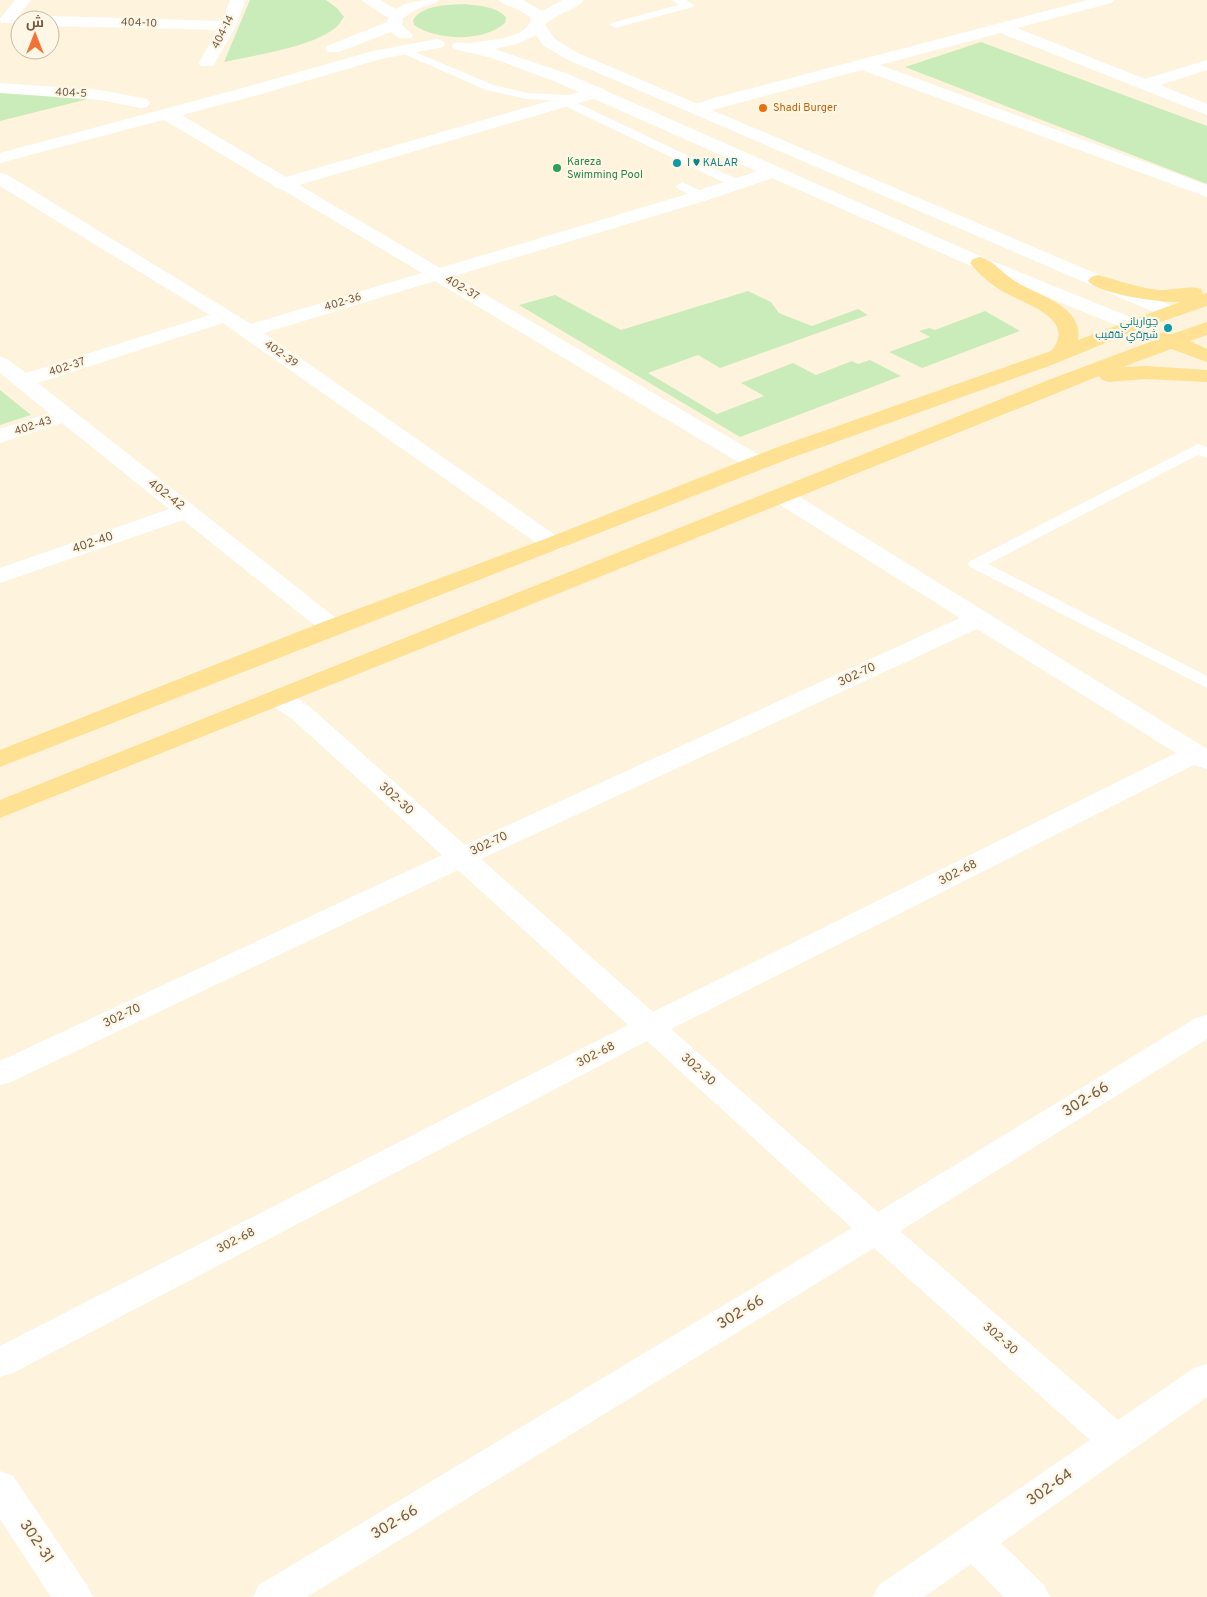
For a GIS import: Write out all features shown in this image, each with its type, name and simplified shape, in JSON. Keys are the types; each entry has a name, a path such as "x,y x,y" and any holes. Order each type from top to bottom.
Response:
{"main road":[{"path":"980,263 1011,287 1049,305 1064,319 1069,330 1067,344 1058,356"},
{"path":"1098,281 1156,296 1185,296 1207,288"},
{"path":"0,759 332,627 553,544 756,463 1058,356 1132,325 1207,299"},
{"path":"1170,312 1207,327"},
{"path":"1132,325 1207,356"},
{"path":"0,810 1031,395 1174,342 1207,327"},
{"path":"1031,395 1060,394 1102,378 1128,373 1152,372 1207,376"}],"street":[{"path":"9,20 23,0"},
{"name":"404-14","path":"207,63 228,26 238,0"},
{"path":"369,0 395,20 398,31 407,37 437,44 460,46 481,45 509,40 530,32 555,9 576,0"},
{"path":"315,54 355,42 395,20 411,6 430,0"},
{"path":"507,0 529,7 537,14 538,23 544,37 557,49 1170,312"},
{"path":"698,109 1106,0"},
{"name":"404-10","path":"60,21 228,26"},
{"path":"1002,28 1207,110"},
{"path":"0,158 87,134 163,106 401,49 437,44"},
{"path":"460,46 510,59 596,92 980,263 1132,325"},
{"path":"864,64 1207,191"},
{"path":"1144,85 1207,65"},
{"name":"404-5","path":"0,88 100,95 141,103"},
{"path":"282,184 596,92"},
{"path":"0,143 141,103 163,106"},
{"name":"402-37","path":"163,106 282,184 438,274 756,463"},
{"path":"70,124 87,134"},
{"name":"402-36","path":"248,330 701,196 773,172"},
{"name":"402-39","path":"0,178 248,330 553,544"},
{"name":"402-37","path":"23,381 226,316"},
{"name":"402-42","path":"0,363 332,627"},
{"name":"402-43","path":"0,436 65,415"},
{"path":"782,496 1201,757"},
{"name":"402-40","path":"0,576 186,511"},
{"name":"302-70","path":"0,1074 460,857 980,618"},
{"name":"302-30","path":"279,698 301,713 876,1230 1117,1441"},
{"name":"302-68","path":"0,1363 649,1027 1201,757"},
{"name":"302-66","path":"273,1597 876,1230 1207,1025"},
{"name":"302-64","path":"893,1597 1207,1378"},
{"name":"302-31","path":"0,1487 73,1597"},
{"path":"973,1541 1030,1597"}],"lane":[{"path":"615,25 689,5 677,0"},
{"path":"401,49 490,88 527,96 572,100 736,184"},
{"path":"682,186 701,196"},
{"path":"1207,452 1198,448 976,564 1207,683"}],"green space":[{"path":"250,0 326,0 337,8 344,17 335,28 323,36 310,41 281,50 224,62"},
{"path":"465,4 487,7 502,13 506,17 505,23 485,34 460,37 435,34 414,25 413,20 417,15 429,8"},
{"path":"981,42 1207,126 1207,184 905,67"},
{"path":"0,90 108,94 0,121"},
{"path":"748,291 771,302 779,313 812,326 858,309 868,315 720,368 698,355 648,373 717,414 764,396 741,383 793,363 816,375 852,361 858,364 870,360 901,376 740,437 519,305 555,295 621,330"},
{"path":"985,311 1020,331 922,368 889,352 930,337 919,331 929,328 935,330"},
{"path":"0,390 31,415 0,425"}],"place":[{"name":"Shadi Burger","path":"763,108"},
{"name":"I ♥ KALAR","path":"677,163"},
{"name":"Kareza Swimming Pool","path":"557,168"},
{"name":"چوارياني شيرةي نةقيب","path":"1168,328"}]}
